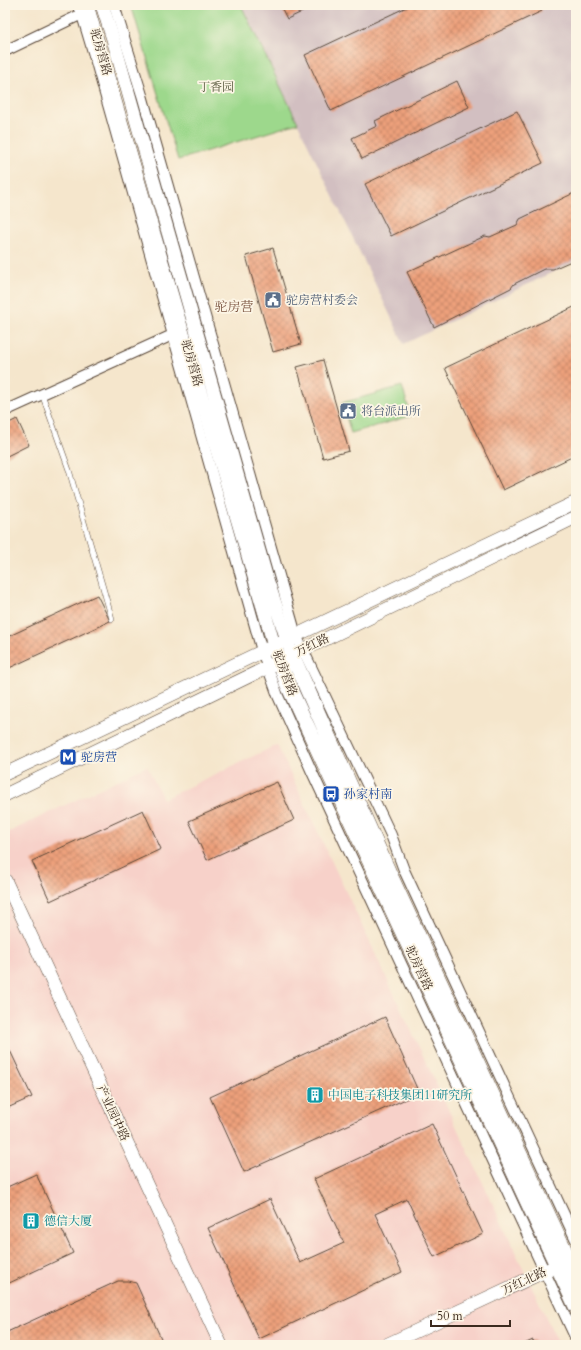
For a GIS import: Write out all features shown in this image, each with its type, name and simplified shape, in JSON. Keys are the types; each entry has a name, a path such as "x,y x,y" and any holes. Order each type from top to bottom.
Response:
{"main road":[{"name":"驼房营路","path":"280,643 285,658 290,690 562,1264 576,1306"},
{"name":"驼房营路","path":"562,1264 576,1275"}],"street":[{"path":"78,5 86,10"},
{"name":"驼房营路","path":"102,5 267,579 280,643"},
{"path":"114,5 142,95 285,658 391,835 404,870 576,1240"},
{"path":"5,51 86,10"},
{"name":"驼房营路","path":"86,10 178,333 280,643"},
{"path":"5,410 178,333"},
{"name":"万红路","path":"5,774 576,502"},
{"name":"万红路","path":"5,794 576,517"},
{"name":"产业园中路","path":"5,880 221,1345"},
{"path":"562,1264 576,1339"},
{"name":"万红北路","path":"386,1345 562,1264"}],"lane":[{"path":"42,394 69,470 112,619"}],"shaded area":[{"path":"241,5 576,5 576,261 404,344"},
{"path":"277,745 559,1345 5,1345 5,834 147,766 163,799"}],"green space":[{"name":"丁香园","path":"131,5 241,5 298,123 178,160"},
{"path":"402,386 411,416 351,433 342,403"}],"building":[{"path":"280,5 317,5 287,19"},
{"path":"411,5 539,5 542,11 331,111 305,55"},
{"path":"457,81 469,107 362,159 352,138 377,126 375,121"},
{"path":"517,111 543,163 391,236 365,184"},
{"path":"576,192 576,259 553,269 544,269 514,284 511,288 434,327 407,272 485,236 490,237 517,225 520,219"},
{"name":"驼房营村委会","path":"273,248 301,344 273,352 246,256"},
{"path":"576,306 576,455 503,490 445,368"},
{"path":"323,360 349,451 323,458 297,367"},
{"path":"17,419 29,445 5,457 5,425"},
{"path":"97,595 110,621 5,670 5,638"},
{"path":"277,782 294,820 207,860 189,821"},
{"path":"143,810 161,849 50,901 32,861"},
{"name":"中国电子科技集团11研究所","path":"385,1017 419,1093 244,1172 210,1097"},
{"path":"5,1040 32,1097 5,1109"},
{"path":"432,1124 483,1234 434,1257 407,1199 375,1214 402,1272 259,1339 208,1228 270,1199 300,1263 344,1243 314,1179"},
{"name":"德信大厦","path":"36,1174 73,1253 5,1285 5,1188"},
{"path":"118,1281 136,1283 164,1345 5,1345 5,1333"},
{"path":"533,1340 536,1345 522,1345"}],"place":[{"name":"驼房营村委会","path":"273,300"},
{"name":"将台派出所","path":"348,411"},
{"name":"驼房营","path":"68,757"},
{"name":"孙家村南","path":"331,794"},
{"name":"中国电子科技集团11研究所","path":"315,1095"},
{"name":"德信大厦","path":"31,1221"}],"district":[{"name":"驼房营","path":"234,306"}]}
